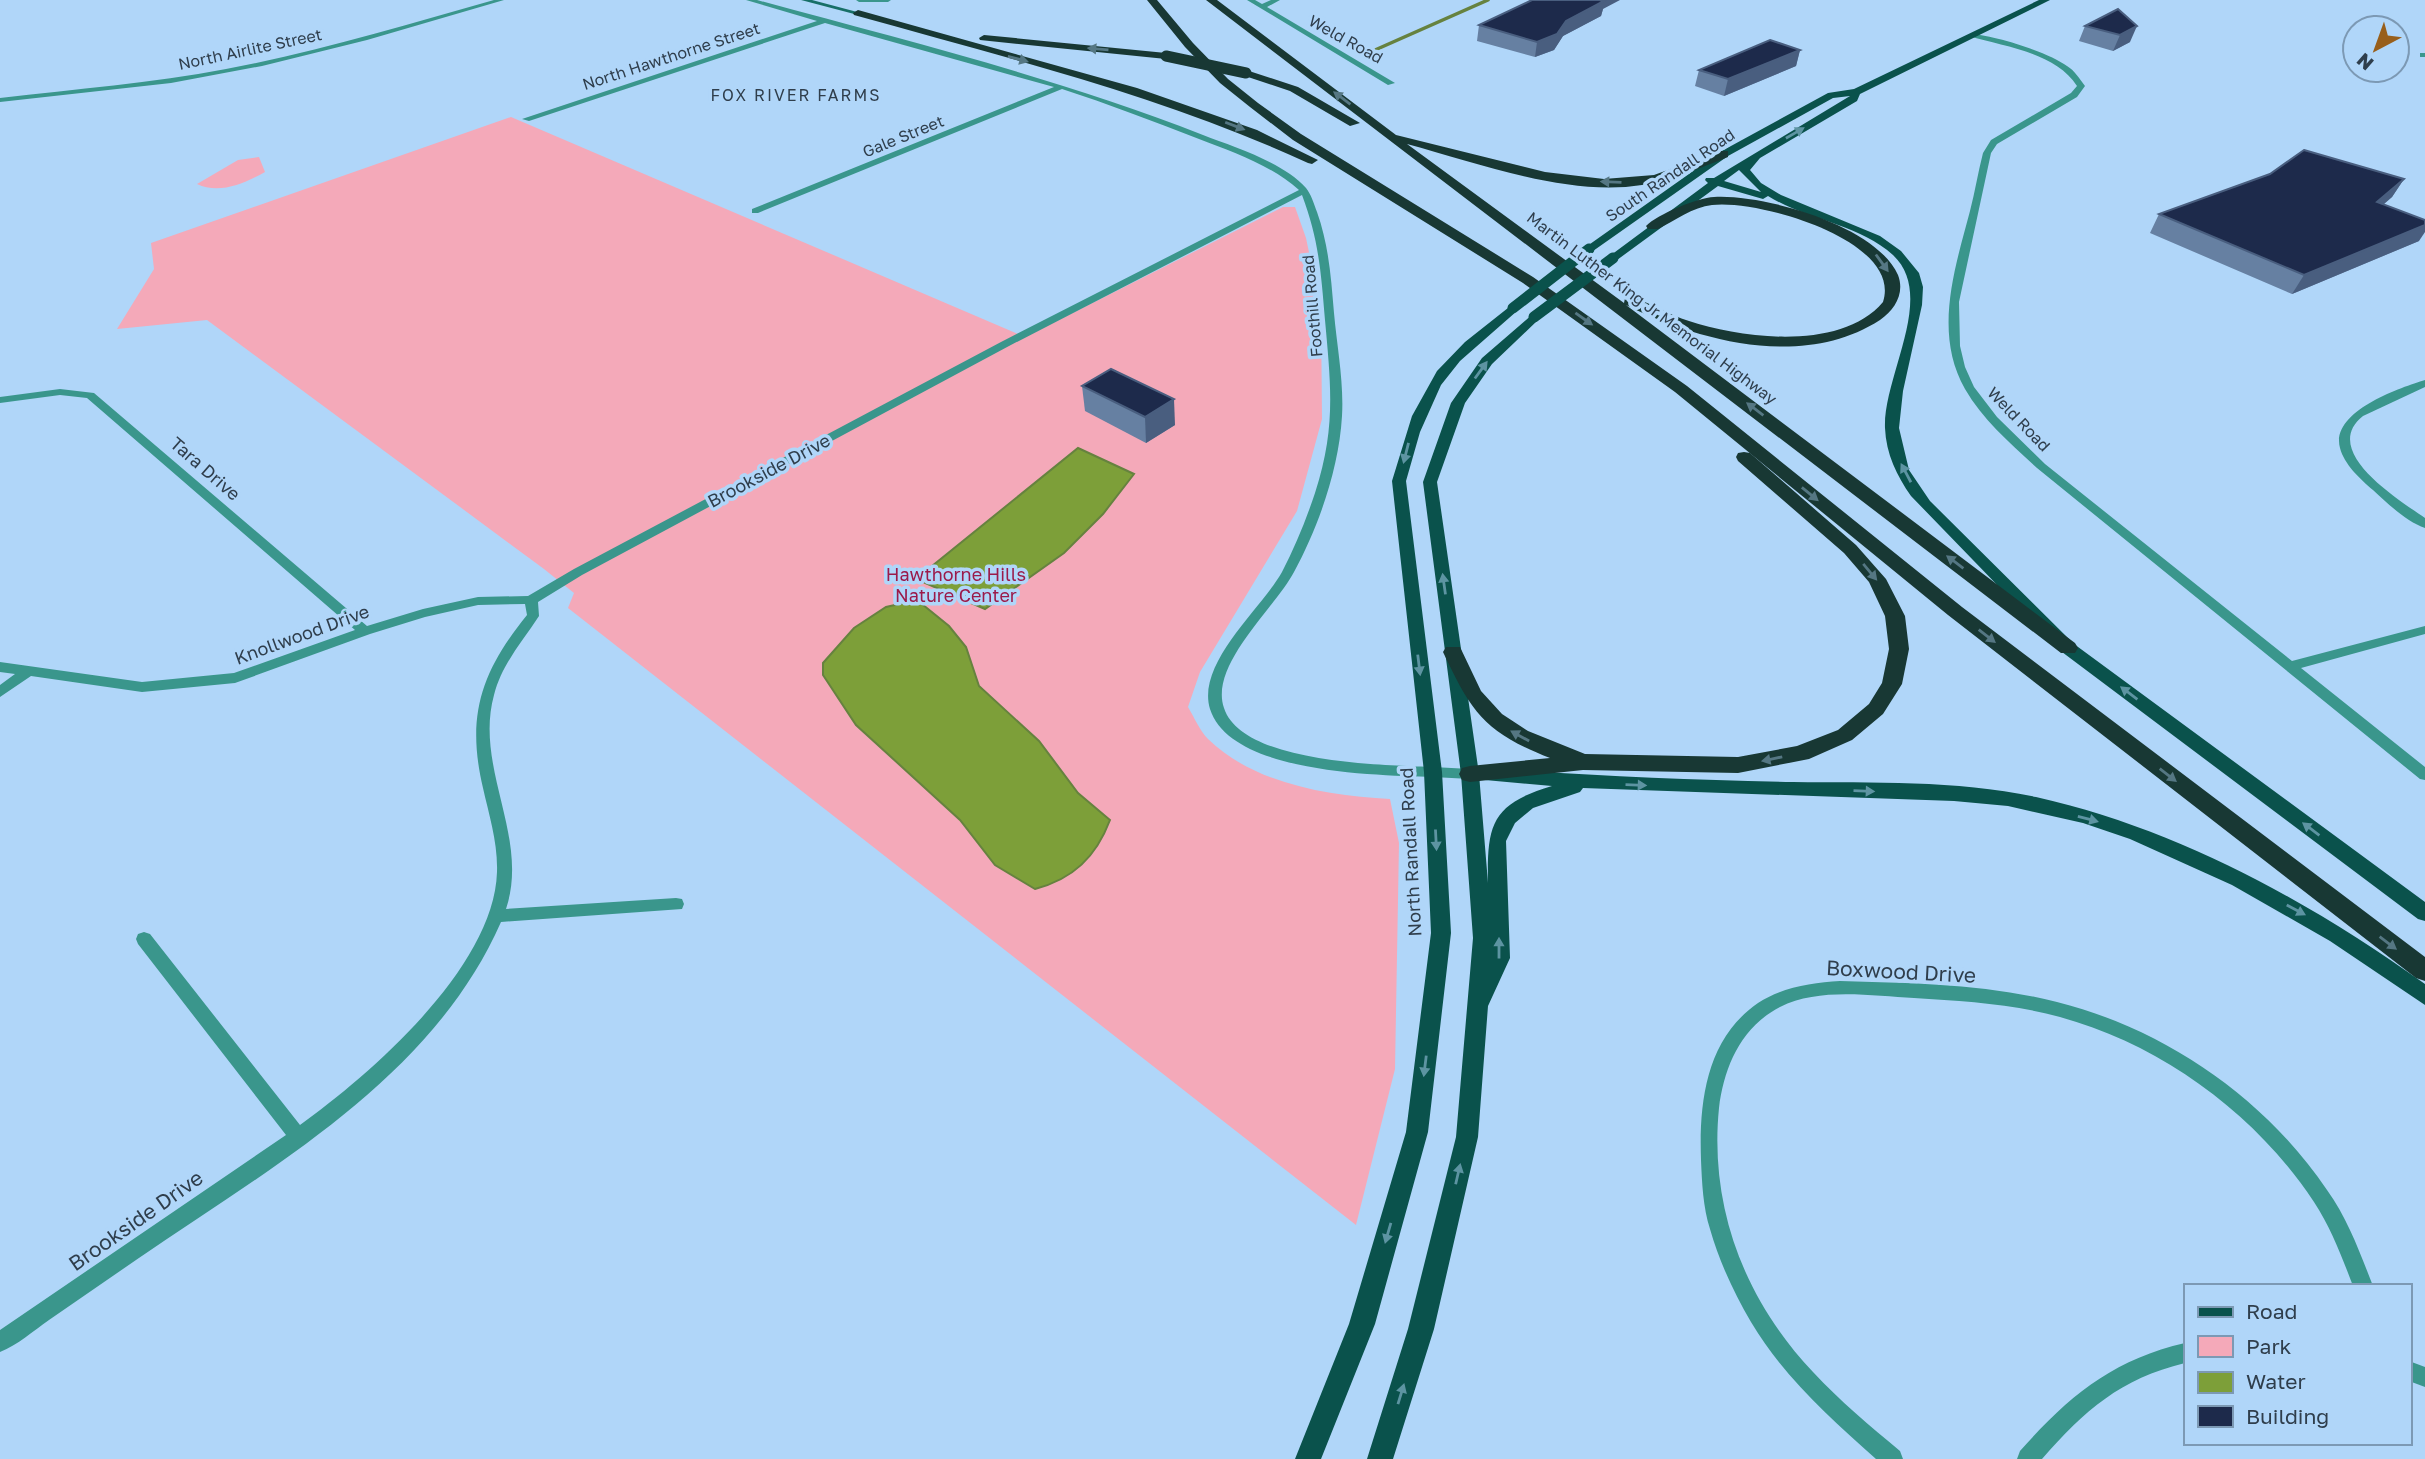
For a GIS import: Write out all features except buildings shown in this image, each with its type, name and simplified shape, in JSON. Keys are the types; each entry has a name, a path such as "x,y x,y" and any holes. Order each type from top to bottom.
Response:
{"highway":[{"path":"1152,0 1189,45 1224,81 1265,113 1297,137 1528,280 1681,389 1955,611 2425,971"},
{"name":"Martin Luther King Jr Memorial Highway","path":"1211,0 2068,648"},
{"path":"858,13 920,28 986,39 1166,56 1246,73 1294,89 1331,108 1473,200"},
{"path":"858,13 1133,90 1253,133 1331,170 1528,280"},
{"path":"1367,117 1629,300 1688,327 1730,337 1777,341 1826,338 1855,329 1881,314 1892,299 1892,278 1881,258 1856,238 1780,210 1742,202 1711,201 1653,226"},
{"path":"1397,138 1550,176 1599,182 1631,183 1670,176 1724,154"},
{"path":"1470,774 1585,773 1738,765 1801,753 1845,735 1876,709 1892,684 1899,649 1895,617 1877,579 1850,549 1705,422 1681,389"},
{"path":"1453,652 1474,696 1495,720 1519,737 1585,773"}],"main road":[{"path":"804,0 858,13"},
{"name":"South Randall Road","path":"1513,307 1589,249 1724,154 1832,95 1856,92 2046,0"},
{"name":"South Randall Road","path":"1453,652 1430,482 1458,404 1487,361 1534,317 1653,226 1759,153 1854,99 1856,92"},
{"path":"1759,153 1744,170 1750,180 1782,199 1827,215 1875,239 1900,257 1914,275 1919,297 1896,385 1892,428 1902,470 1928,508 2033,610 2068,648 2425,914"},
{"path":"1692,175 1827,215"},
{"name":"North Randall Road","path":"1308,1459 1362,1324 1417,1132 1441,933 1433,772 1399,481 1409,438 1425,402 1454,359 1513,307"},
{"path":"1380,1459 1421,1329 1467,1137 1483,938 1470,774 1453,652"},
{"path":"1477,1011 1500,958 1497,841 1501,826 1516,808 1585,773 1935,793 2034,804 2118,827 2211,866 2324,925 2425,996"}],"street":[{"name":"North Airlite Street","path":"0,100 120,88 229,71 294,57 501,0"},
{"path":"749,0 1061,87 1139,112 1269,167 1304,191"},
{"path":"859,0 888,0"},
{"name":"Weld Road","path":"1250,0 1391,83"},
{"path":"1261,7 1277,0"},
{"name":"North Hawthorne Street","path":"526,118 824,21"},
{"name":"Weld Road","path":"1971,36 2051,60 2073,73 2081,86 2074,95 1994,142 1987,153 1961,266 1953,322 1955,354 1969,387 1989,414 2041,466 2425,775"},
{"name":"Gale Street","path":"755,211 1061,87"},
{"name":"Brookside Drive","path":"0,1342 298,1137 382,1069 431,1023 471,969 497,916 504,886 505,845 482,750 483,714 488,686 500,661 533,616 531,600 578,572 1005,344 1304,191"},
{"name":"Foothill Road","path":"1304,191 1325,249 1337,418 1314,510 1290,567 1227,658 1216,686 1216,708 1221,719 1234,733 1279,755 1317,764 1470,774"},
{"path":"2425,383 2361,413 2350,422 2344,433 2345,447 2364,476 2425,524"},
{"name":"Tara Drive","path":"0,400 60,392 90,395 365,631"},
{"name":"Knollwood Drive","path":"0,667 27,673 142,687 171,687 235,678 423,613 478,601 531,600"},
{"path":"2290,666 2425,631"},
{"path":"0,692 27,673"},
{"path":"497,916 676,904"},
{"path":"144,939 298,1137"},
{"name":"Boxwood Drive","path":"1892,1459 1822,1395 1765,1327 1730,1260 1718,1227 1712,1199 1709,1130 1711,1093 1717,1069 1731,1039 1744,1024 1765,1007 1785,998 1840,988 2014,1001 2086,1017 2150,1044 2221,1091 2273,1138 2319,1195 2343,1236 2362,1284"},
{"path":"2028,1459 2063,1418 2095,1390 2134,1369 2184,1353"}],"green space":[{"name":"Hawthorne Hills Nature Center","path":"511,117 1025,337 1283,207 1295,207 1306,238 1321,310 1322,419 1297,511 1200,672 1188,707 1208,739 1247,767 1293,785 1318,791 1390,799 1399,843 1395,1069 1356,1225 568,608 574,593 544,569 207,320 117,329 154,269 151,243"},
{"path":"259,157 265,172 249,180 223,188 197,184 238,160"}],"water":[{"path":"1078,448 1134,474 1103,514 1064,553 985,609 916,579"},
{"path":"917,600 949,626 966,647 979,686 1039,741 1078,793 1110,820 1098,845 1082,865 1049,885 1035,889 995,865 960,820 856,725 823,675 823,663 854,628 886,607"}],"waterway":[{"path":"1358,52 1375,50 1488,0"}],"district":[{"name":"FOX RIVER FARMS","path":"796,95"}]}
